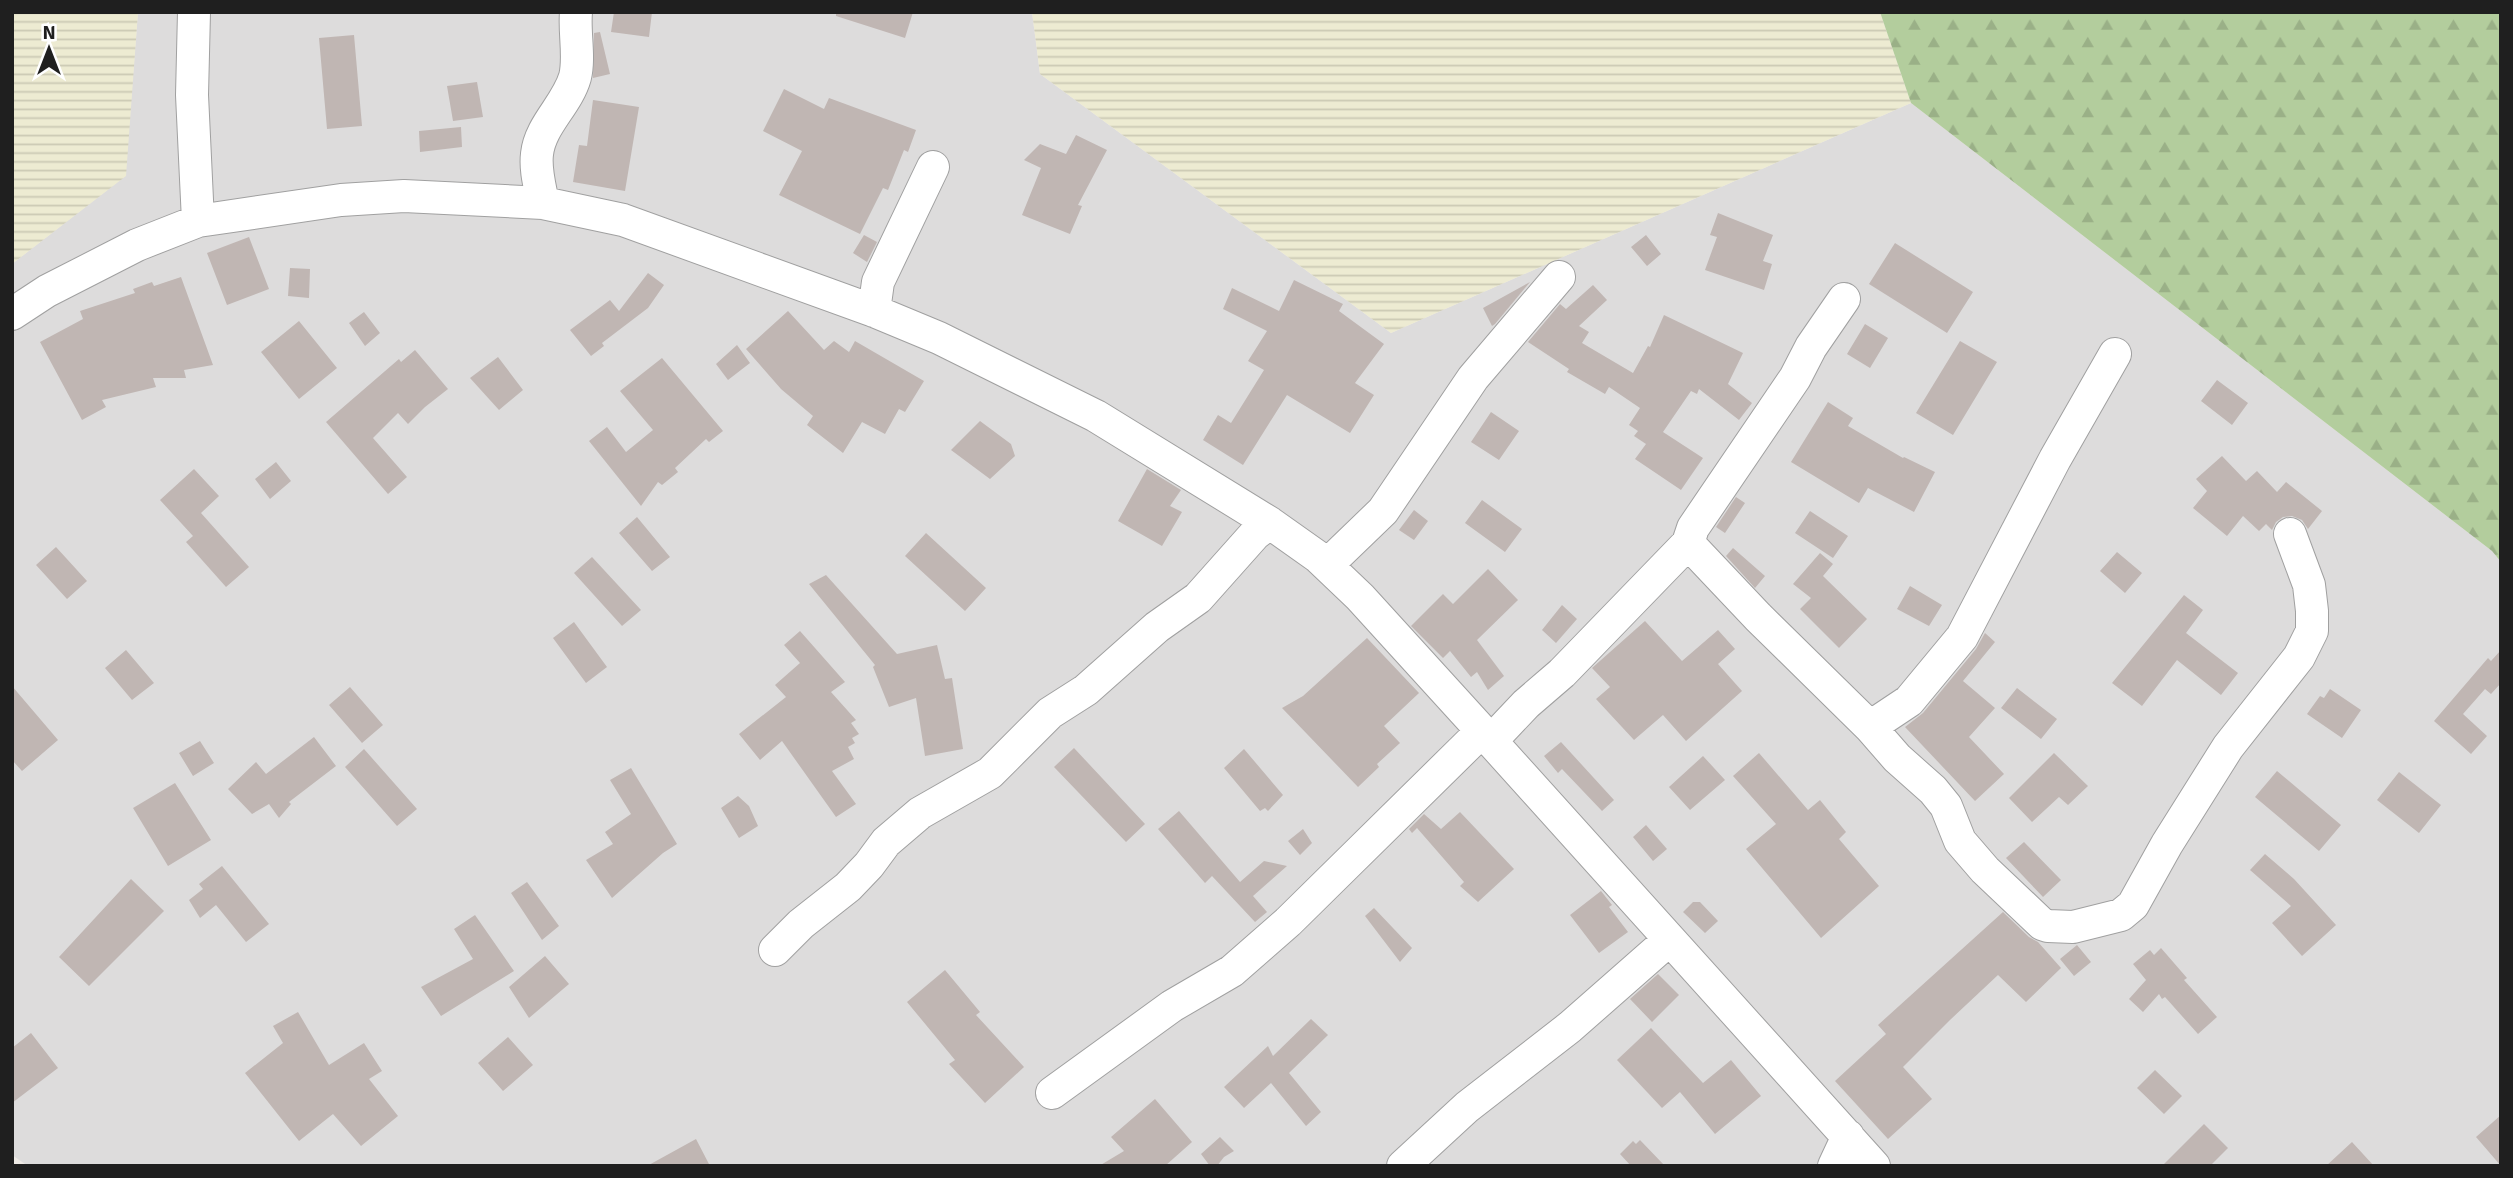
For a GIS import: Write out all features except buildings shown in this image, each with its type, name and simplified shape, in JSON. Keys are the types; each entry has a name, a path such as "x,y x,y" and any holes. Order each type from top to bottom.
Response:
{"street":[{"path":"194,12 192,95 198,221"},
{"path":"543,202 537,154 542,136 570,93 576,74 576,12"},
{"path":"874,311 878,282 933,167"},
{"path":"12,314 47,291 137,245 198,221 341,200 404,195 543,202 623,220 874,311 939,338 1096,416 1270,523 1327,565 1360,597 1487,736 1669,940 1835,1156 1874,1166"},
{"path":"1327,565 1382,511 1473,378 1559,277"},
{"path":"1052,1093 1172,1006 1232,971 1487,736 1554,681 1688,542 1693,528 1795,379 1811,347 1844,299"},
{"path":"1870,727 1909,701 1962,637 2055,459 2115,355"},
{"path":"775,950 848,887 886,842 920,813 990,774 1050,713 1086,690 1157,627 1198,597 1255,534 1270,523"},
{"path":"1688,542 1758,617 1870,727 1889,750 1933,790 1946,806 1960,841 1976,860 2042,923 2048,926 2073,927 2121,915 2133,905 2167,844 2228,747 2299,657 2312,631 2309,585 2290,534"},
{"path":"1403,1166 1467,1107 1570,1027 1669,940"}],"shaded area":[{"path":"12,12 138,12 126,176 12,264"},
{"path":"138,12 1032,12 1040,74 1391,333 1911,103 2492,551 2501,562 2501,1166 28,1166 12,1155 12,264 125,176"},
{"path":"1032,12 1880,12 1911,103 1391,333 1040,74"}],"green space":[{"path":"1880,12 2501,12 2501,562 2492,551 1911,103"}]}
